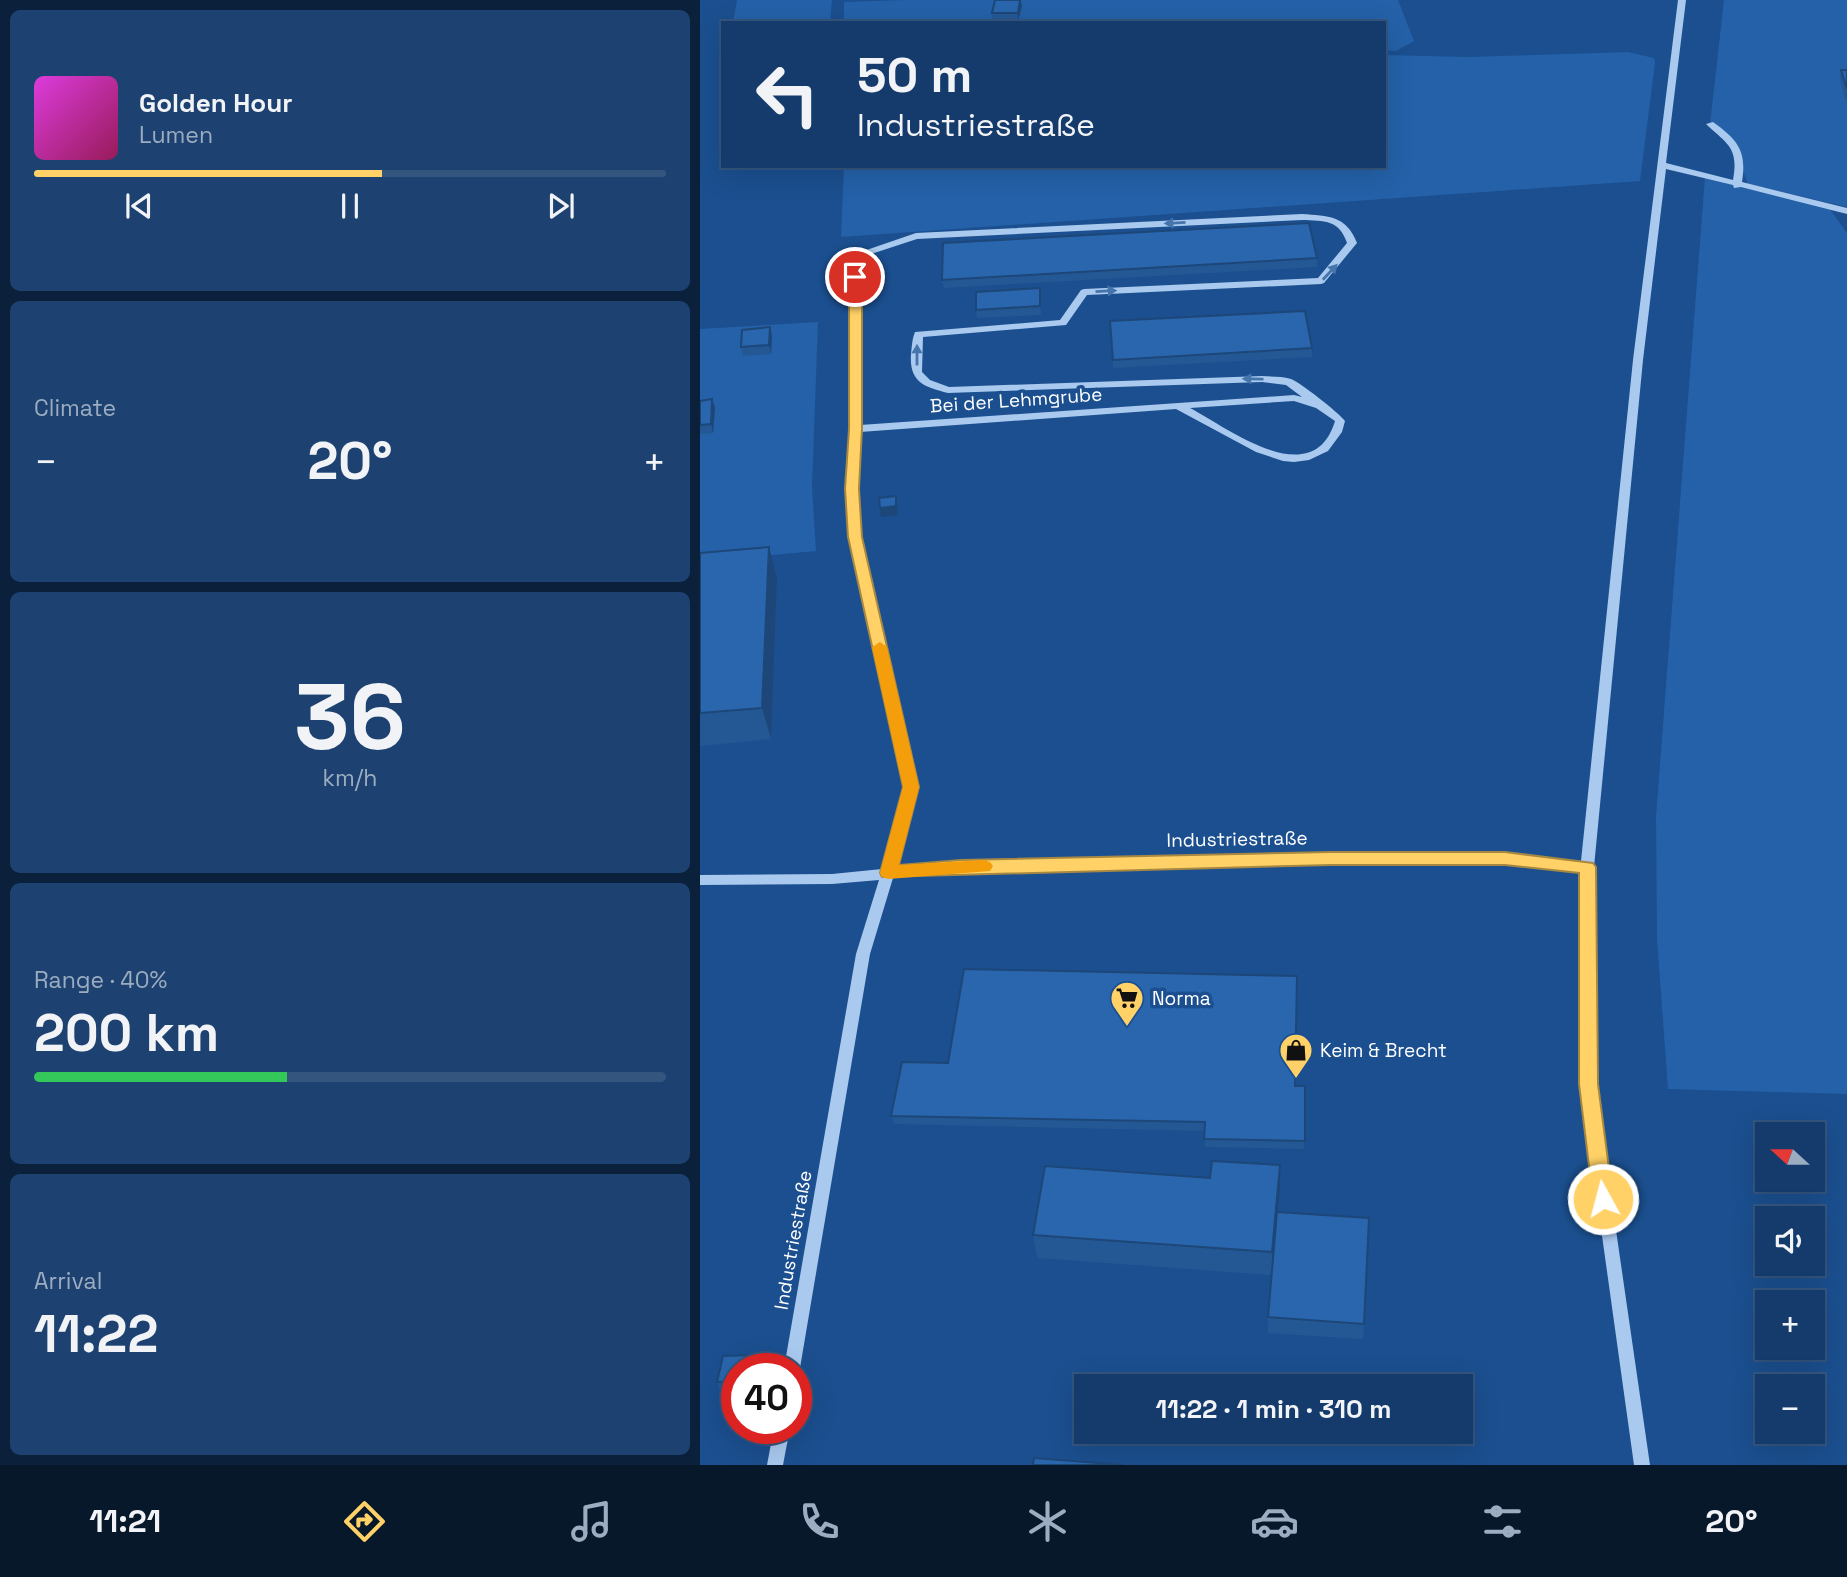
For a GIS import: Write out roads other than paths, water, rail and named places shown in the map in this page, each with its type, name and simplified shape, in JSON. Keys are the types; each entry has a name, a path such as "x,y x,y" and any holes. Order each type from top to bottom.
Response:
{"street":[{"path":"1642,1465 1588,1084 1587,867 1638,360 1682,0"},
{"path":"1710,124 1730,137 1741,162 1737,186"},
{"path":"1662,166 1847,211"},
{"path":"888,873 911,787 855,537 852,489 857,255 916,236 1303,217 1341,223 1349,230 1352,243 1321,281 1084,292 1063,323 918,334 916,374 923,383 948,390 1262,379 1289,382 1331,411 1340,421 1338,434 1329,446 1315,455 1294,459 1273,455 1179,407"},
{"name":"Bei der Lehmgrube","path":"855,429 1294,398 1315,402"},
{"name":"Industriestraße","path":"700,880 832,879 961,867 1330,858 1505,859 1587,867"},
{"name":"Industriestraße","path":"795,1353 863,954 888,873"},
{"path":"775,1465 779,1444"}],"place":[{"name":"Norma","path":"1127,1028"},
{"name":"Keim & Brecht","path":"1296,1080"}]}
